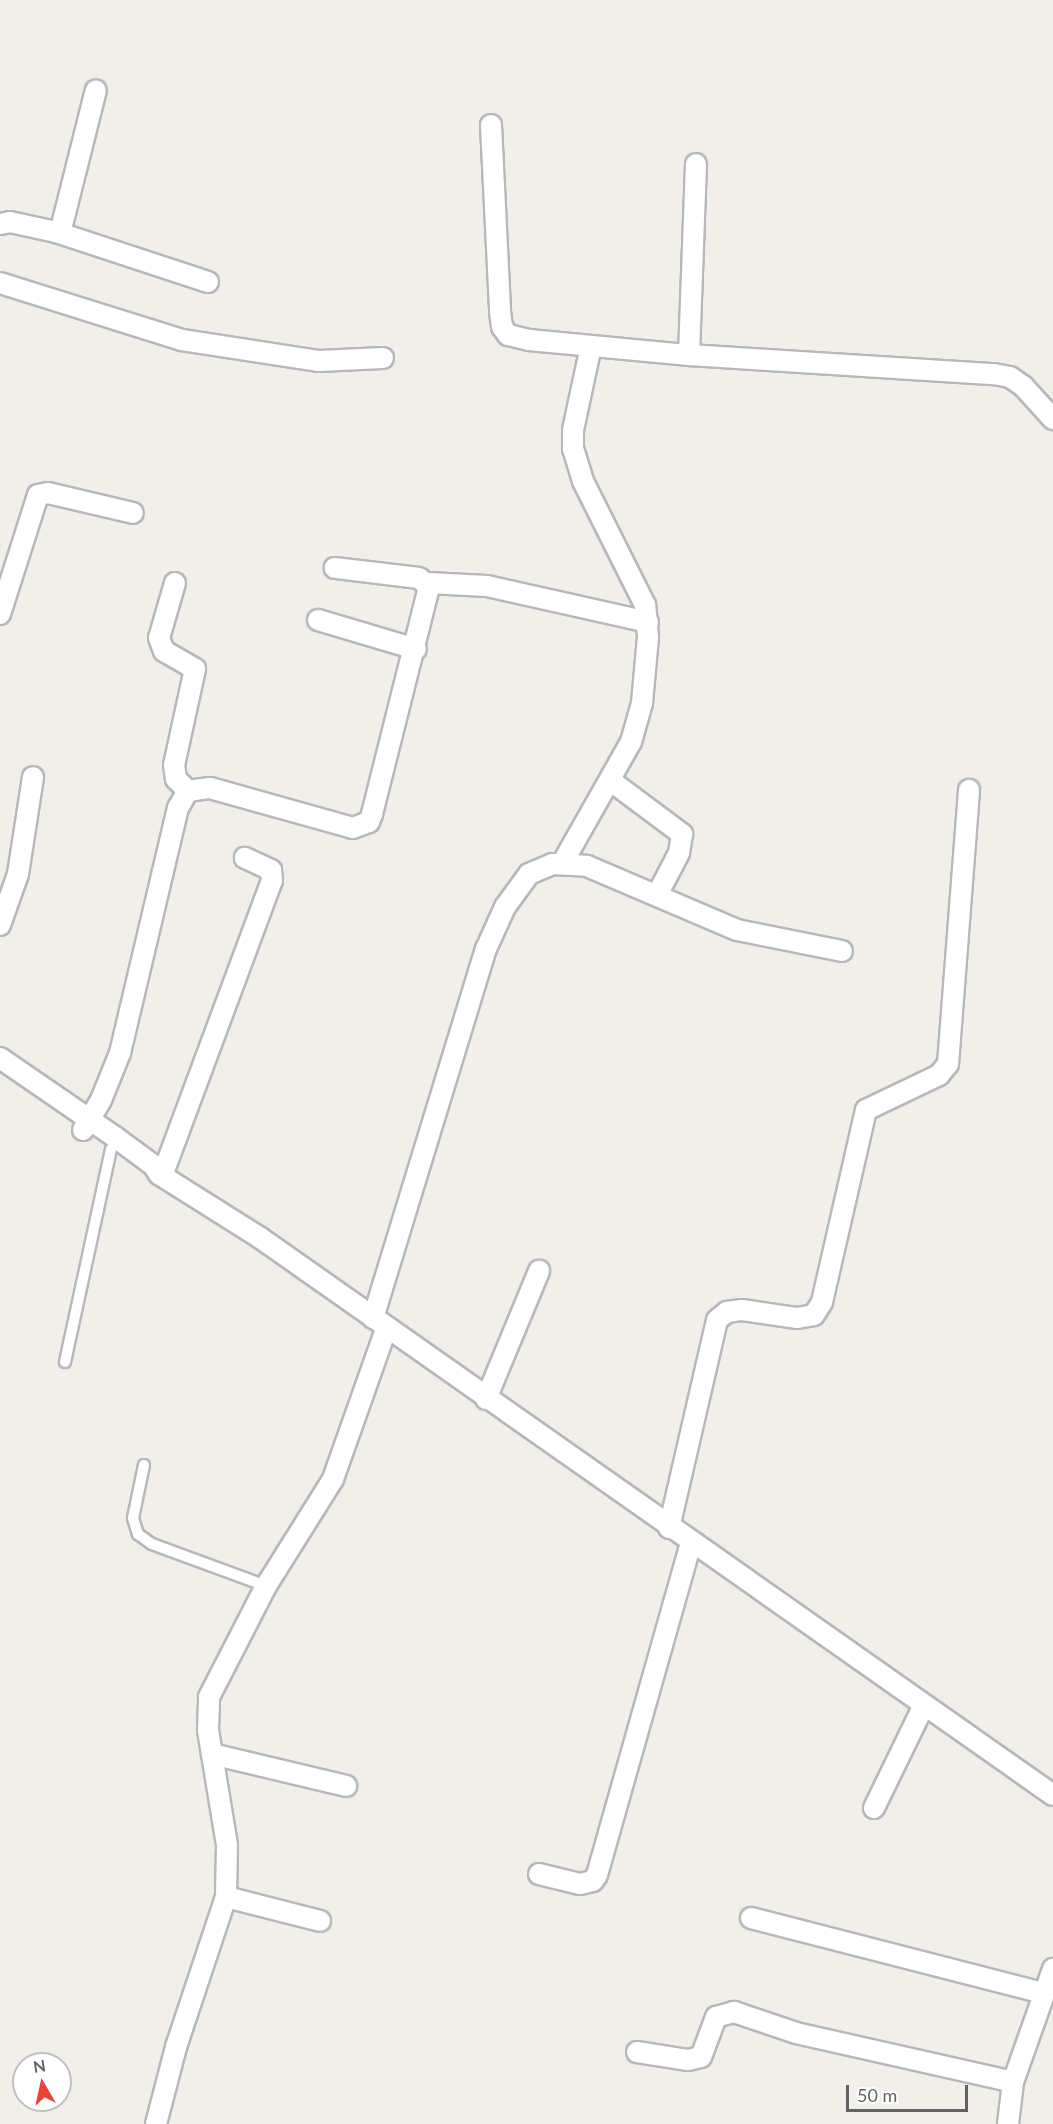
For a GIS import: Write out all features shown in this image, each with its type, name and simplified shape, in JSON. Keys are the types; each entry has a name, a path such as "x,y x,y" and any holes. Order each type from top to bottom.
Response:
{"street":[{"path":"60,233 96,90"},
{"path":"492,125 502,327 517,338 689,355 994,374 1010,377 1023,386 1053,419"},
{"path":"689,355 696,164"},
{"path":"0,224 10,222 60,233 208,282"},
{"path":"0,283 182,340 319,361 383,358"},
{"path":"563,862 611,781 631,742 642,704 648,622 645,605 584,481 573,449 573,430 591,346"},
{"path":"0,614 38,495 48,493 134,513"},
{"path":"335,568 419,578 428,583 487,585 648,622"},
{"path":"175,583 159,638 164,651 195,669 174,765 176,779 188,790 210,788 343,826 364,825 372,813 416,649 428,583"},
{"path":"318,620 416,649"},
{"path":"0,925 18,874 33,777"},
{"path":"611,781 681,834 680,853 657,896"},
{"path":"87,1125 126,1032 178,808 188,790"},
{"path":"669,1528 717,1320 727,1311 742,1310 797,1318 814,1316 822,1302 866,1110 939,1076 948,1064 969,790"},
{"path":"160,1175 273,876 271,870 245,858"},
{"path":"156,2124 176,2047 226,1897 227,1845 212,1754 209,1697 266,1586 333,1479 495,924 514,891 529,874 563,862 606,872 737,930 842,951"},
{"path":"0,1058 87,1125 111,1149 147,1173 160,1175"},
{"path":"0,1073 153,1165 160,1175 259,1237 669,1528 924,1705 1051,1789"},
{"path":"486,1399 539,1271"},
{"path":"539,1874 580,1884 594,1881 597,1875 691,1543"},
{"path":"874,1808 924,1705"},
{"path":"212,1754 346,1786"},
{"path":"226,1897 320,1921"},
{"path":"751,1918 1044,1993"},
{"path":"1008,2124 1013,2082 1053,1969"},
{"path":"637,2052 688,2061 701,2057 716,2017 734,2012 796,2033 1013,2082"}],"lane":[{"path":"65,1362 111,1149"},
{"path":"144,1465 133,1518 138,1533 152,1544 266,1586"}]}
